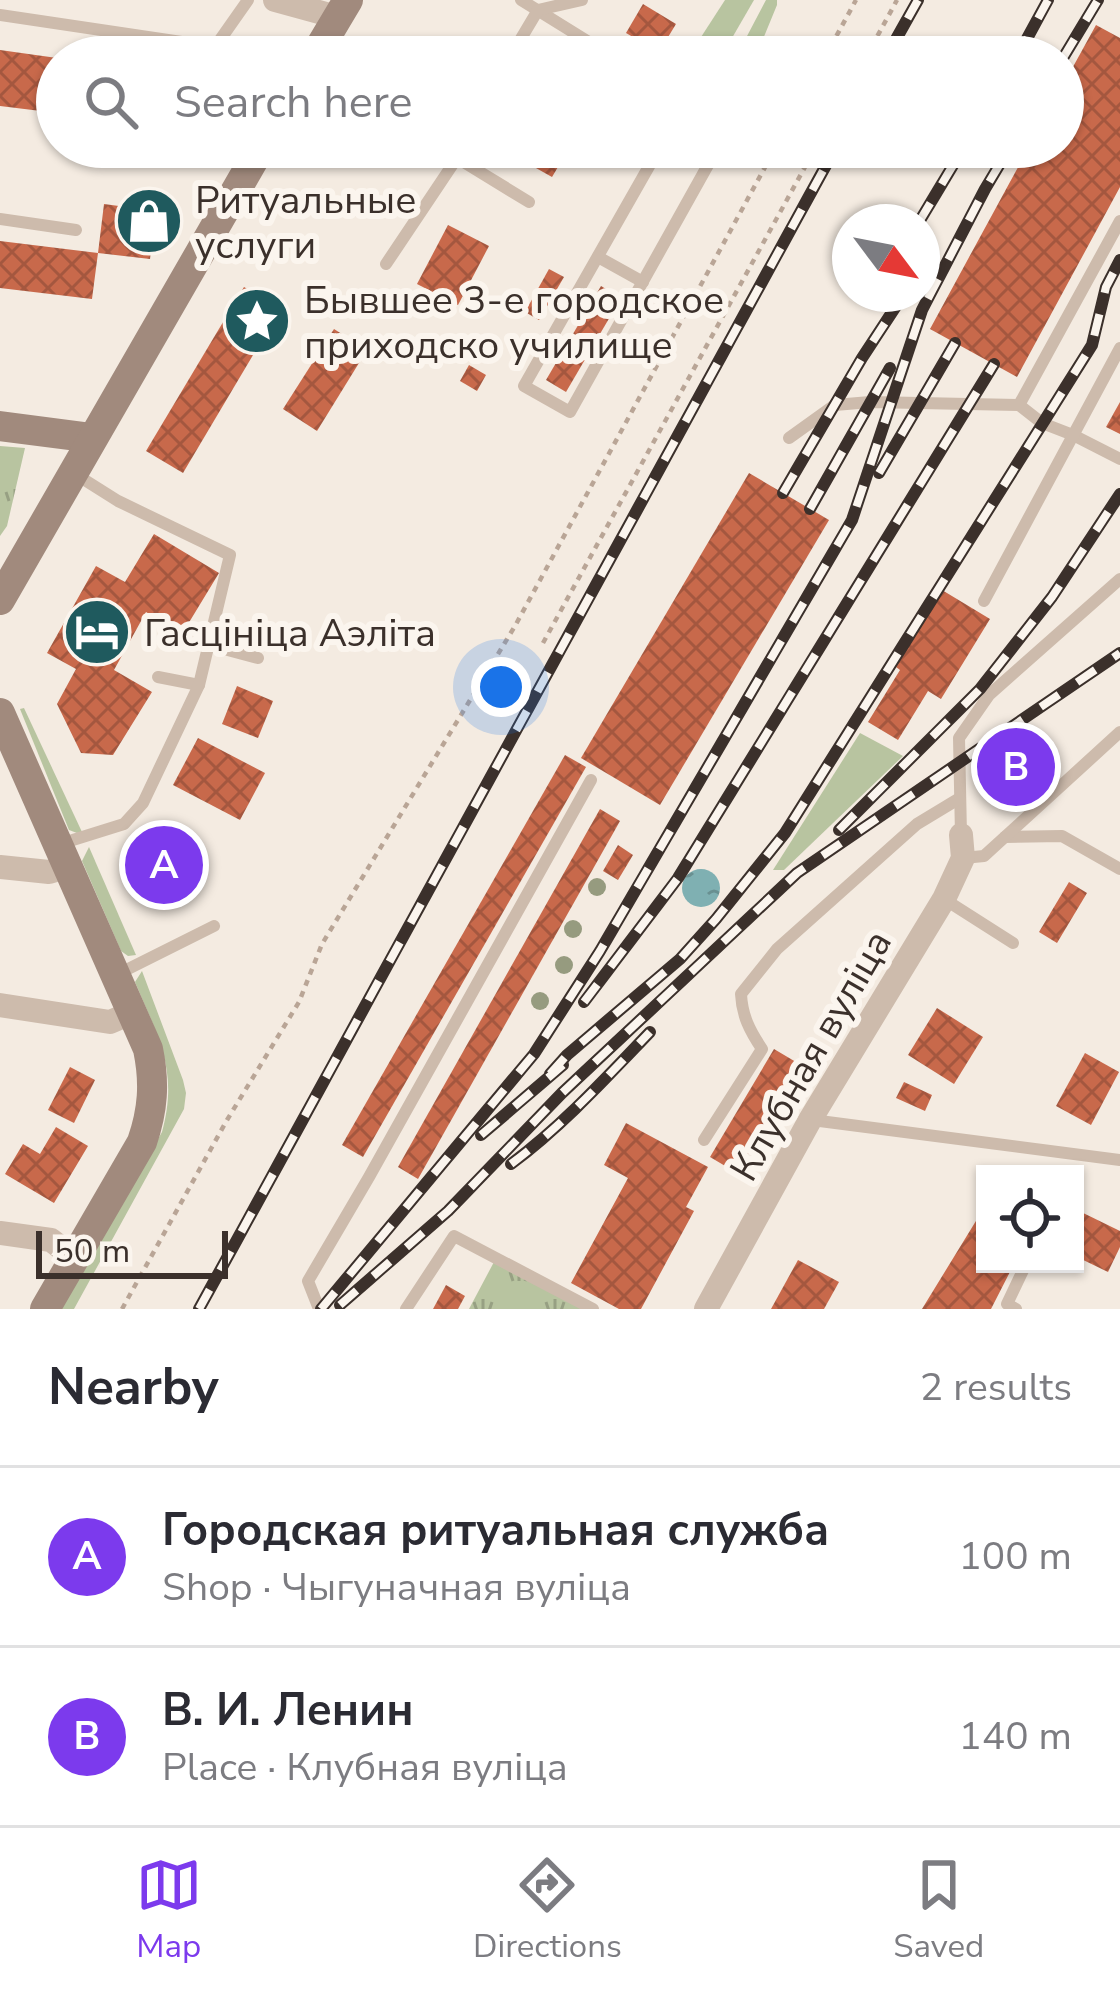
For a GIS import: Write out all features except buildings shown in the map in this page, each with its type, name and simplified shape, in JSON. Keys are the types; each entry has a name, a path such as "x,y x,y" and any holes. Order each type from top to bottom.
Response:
{"street":[{"path":"275,0 342,8 326,36"},
{"path":"0,600 249,168"},
{"path":"0,426 92,438"},
{"path":"0,712 148,1049 153,1072 150,1119 142,1142 45,1309"},
{"name":"Клубная вуліца","path":"706,1309 810,1120 944,899 962,847"},
{"path":"0,867 49,872 64,855"},
{"path":"0,1005 110,1022 131,1013"},
{"path":"0,1233 50,1240 74,1257"}],"lane":[{"path":"222,36 248,0"},
{"path":"521,0 580,36"},
{"path":"523,36 538,10 582,0"},
{"path":"0,15 146,36"},
{"path":"386,264 449,168"},
{"path":"482,168 529,202"},
{"path":"648,168 524,386 570,412 706,168"},
{"path":"0,219 76,230"},
{"path":"1019,405 1120,221"},
{"path":"598,257 643,282"},
{"path":"984,601 1120,348"},
{"path":"789,438 835,405 1019,405 1042,423 1120,459"},
{"path":"64,855 124,824 143,803 199,686 230,555 118,501 72,472"},
{"path":"1120,578 989,695 959,738 962,847 984,856 1120,732"},
{"path":"208,645 258,658"},
{"path":"158,676 199,686"},
{"path":"319,1309 308,1281 591,780"},
{"path":"704,1140 762,1049 748,1028 741,994 777,950 917,824 960,798"},
{"path":"1004,837 1062,836 1120,869"},
{"path":"944,899 1013,943"},
{"path":"115,975 214,926"},
{"path":"810,1120 1120,1160"},
{"path":"406,1309 454,1236 593,1309"},
{"path":"1016,1309 1006,1304 1022,1273"}],"path":[{"path":"836,36 856,0"},
{"path":"877,36 897,0"},
{"path":"122,1309 299,1001 322,944 514,626 765,168"},
{"path":"543,643 804,168"}],"green space":[{"path":"725,0 754,0 733,36 702,36"},
{"path":"766,0 777,0 764,36 747,36"},
{"path":"0,446 25,448 7,526 0,536"},
{"path":"24,708 82,832 69,830 20,709"},
{"path":"860,733 903,756 784,870 773,870"},
{"path":"89,847 136,955 121,951 82,861"},
{"path":"142,971 183,1080 184,1109 74,1309 61,1309 162,1132 167,1072 135,982"},
{"path":"495,1260 584,1309 469,1309"}],"water":[{"path":"701,869 715,874 720,888 715,902 701,907 687,902 682,888 687,874"}],"railway":[{"path":"898,36 918,0"},
{"path":"1028,36 1048,0"},
{"path":"1076,36 1098,0"},
{"path":"199,1309 824,168"},
{"path":"930,204 951,168"},
{"path":"321,1309 534,1054 600,951 852,520 922,310 998,168"},
{"path":"550,1074 680,959 785,833 1092,345 1106,287 1120,260"},
{"path":"783,493 892,312"},
{"path":"879,473 955,343"},
{"path":"584,1002 678,878 994,364"},
{"path":"810,509 890,368"},
{"path":"839,830 980,689 1052,597 1120,494"},
{"path":"340,1305 448,1211 562,1093 797,873 1120,653"},
{"path":"511,1164 566,1118 650,1032"},
{"path":"481,1135 563,1065"}],"place":[{"name":"Ритуальные услуги","path":"149,221"},
{"name":"Бывшее 3-е городское приходско училище","path":"257,321"},
{"name":"Гасцініца Аэліта","path":"97,632"},
{"name":"В. И. Ленин","path":"1016,767"},
{"name":"Городская ритуальная служба","path":"164,865"}]}
